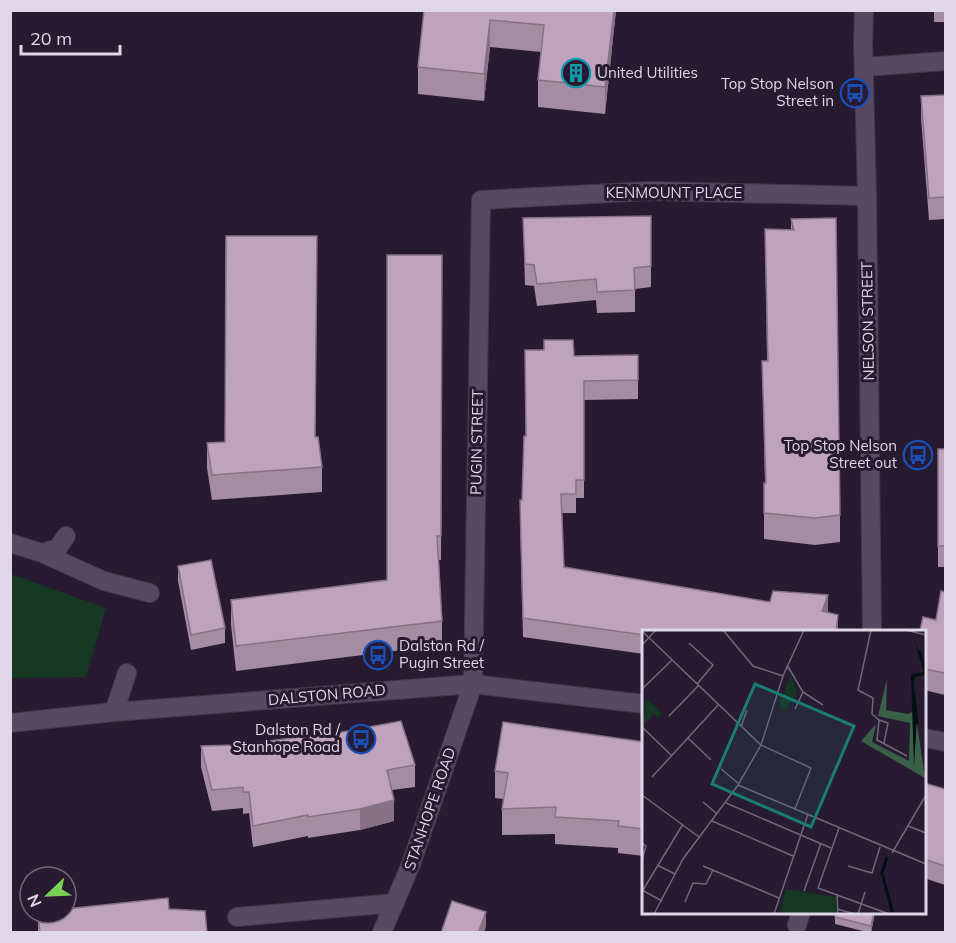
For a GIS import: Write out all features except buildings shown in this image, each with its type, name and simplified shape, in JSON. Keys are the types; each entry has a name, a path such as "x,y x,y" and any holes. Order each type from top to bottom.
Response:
{"street":[{"name":"NELSON STREET","path":"864,10 872,630"},
{"path":"864,67 945,61"},
{"name":"KENMOUNT PLACE","path":"481,200 650,191 867,196"},
{"name":"PUGIN STREET","path":"473,684 481,200"},
{"path":"42,553 58,548 66,536"},
{"path":"10,543 42,553 104,581 150,593"},
{"path":"114,712 127,673"},
{"name":"DALSTON ROAD","path":"10,723 114,712 473,684 642,704"},
{"name":"STANHOPE ROAD","path":"382,933 411,864 473,684"},
{"path":"926,738 945,742"},
{"path":"237,917 395,903"}],"green space":[{"path":"11,574 106,608 86,677 11,678"}],"place":[{"name":"United Utilities","path":"576,73"},
{"name":"Top Stop Nelson Street in","path":"855,93"},
{"name":"Top Stop Nelson Street out","path":"918,455"},
{"name":"Dalston Rd / Pugin Street","path":"378,655"},
{"name":"Dalston Rd / Stanhope Road","path":"361,739"}]}
